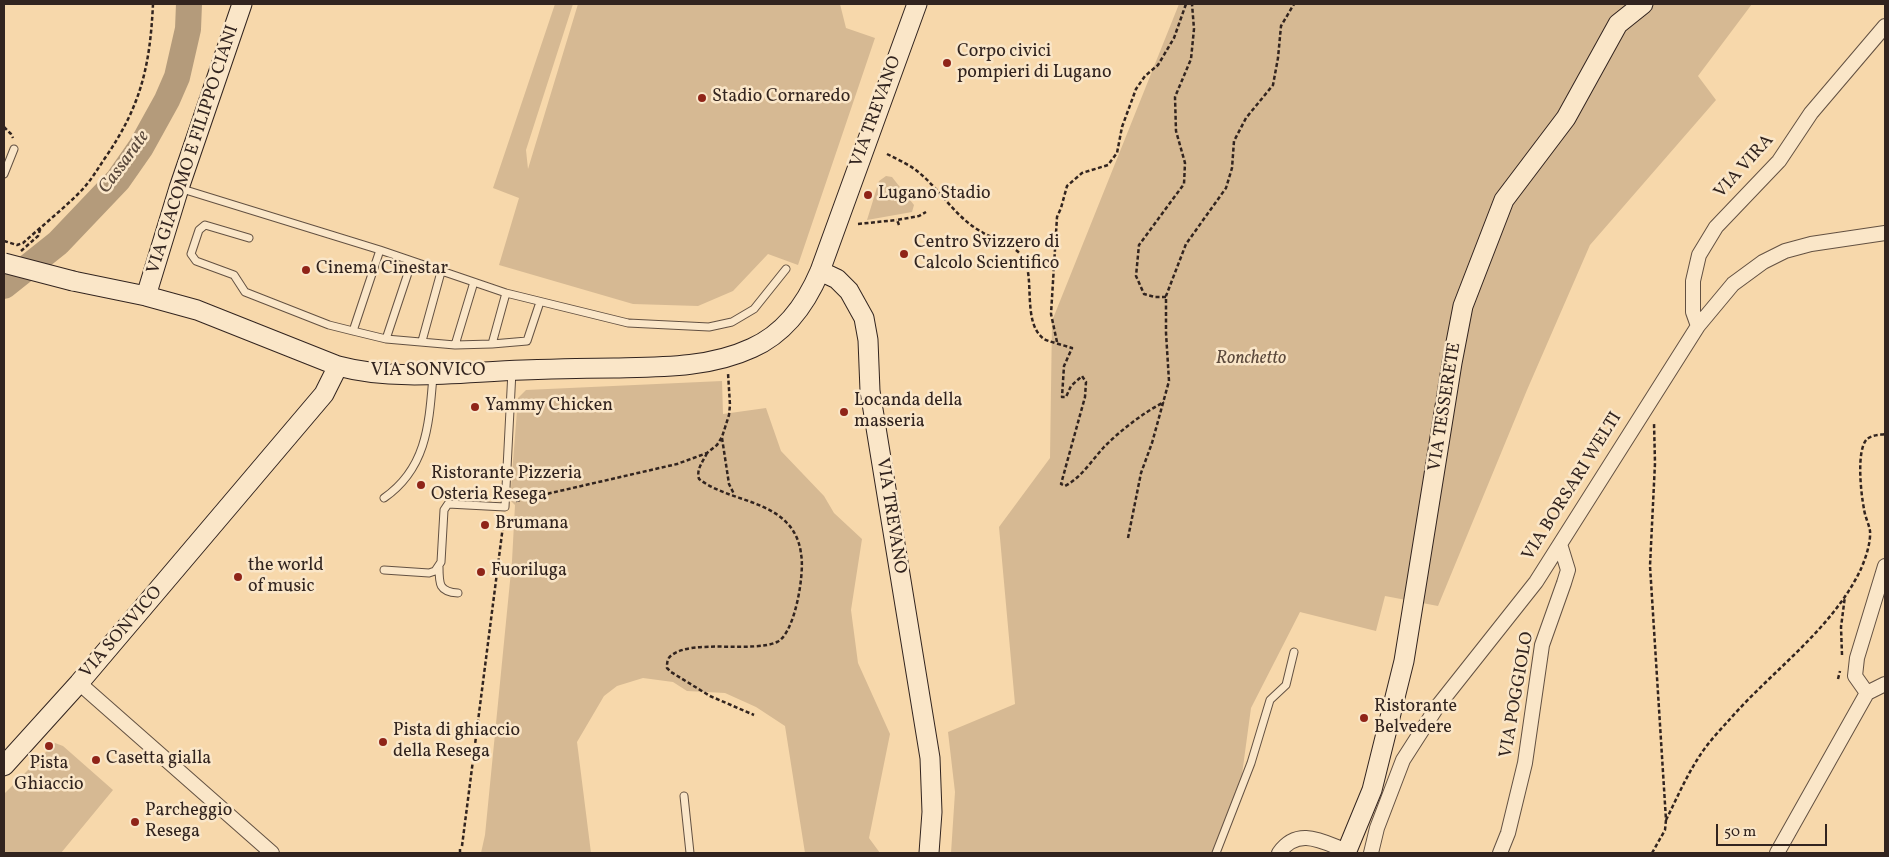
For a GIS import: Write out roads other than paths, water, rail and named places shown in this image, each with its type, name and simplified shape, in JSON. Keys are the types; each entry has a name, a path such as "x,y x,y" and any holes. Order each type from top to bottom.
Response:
{"main road":[{"name":"VIA GIACOMO E FILIPPO CIANI","path":"146,296 179,188 242,4"},
{"name":"VIA TREVANO","path":"917,4 820,271 838,279 849,291 861,310 866,326 870,391 929,751 932,788 929,853"},
{"name":"VIA TESSERETE","path":"1346,852 1372,790 1404,661 1452,363 1464,306 1504,200 1566,118 1618,24 1643,4"},
{"name":"VIA GIACOMO E FILIPPO CIANI","path":"11,258 73,281 146,296 197,310 338,366"},
{"name":"VIA SONVICO","path":"4,766 79,683 324,394 338,366 374,373 433,374 512,370 660,367 726,358 754,348 776,334 800,310 820,271"}],"street":[{"name":"VIA VIRA","path":"1698,326 1693,312 1693,281 1699,255 1716,227 1779,161 1811,113 1885,26"},
{"name":"VIA BORSARI WELTI","path":"1370,853 1377,828 1403,760 1438,707 1536,582 1698,326 1733,284 1763,262 1785,251 1811,244 1885,233"},
{"name":"VIA POGGIOLO","path":"1500,853 1508,833 1525,763 1542,645 1568,570 1560,544"},
{"path":"1867,693 1855,676 1857,658 1885,566"},
{"path":"79,683 272,853"},
{"path":"1777,853 1867,693 1885,684"},
{"path":"1280,853 1289,842 1297,838 1317,840 1346,852"}],"lane":[{"path":"4,174 14,150"},
{"path":"179,188 380,250 506,293 628,323 709,326 732,322 754,309 786,269"},
{"path":"249,238 209,225 202,226 191,254 196,261 234,275 245,292 329,325 386,339 456,345 527,341 540,302"},
{"path":"353,331 380,250"},
{"path":"386,339 412,261"},
{"path":"422,341 442,272"},
{"path":"456,345 474,282"},
{"path":"492,344 506,293"},
{"path":"458,593 447,593 440,584 439,567 444,510 448,504 505,505 512,370"},
{"path":"384,498 396,490 409,474 420,454 428,429 433,374"},
{"path":"384,570 429,572 436,571 439,567"},
{"path":"1216,853 1251,763 1270,700 1286,685 1294,652"},
{"path":"684,796 690,853"}],"waterway":[{"name":"Cassarate","path":"4,286 58,243 118,180 141,147 167,100 177,77 188,29 189,4"}],"place":[{"name":"Corpo civici pompieri di Lugano","path":"947,63"},
{"name":"Stadio Cornaredo","path":"702,98"},
{"name":"Lugano Stadio","path":"868,195"},
{"name":"Centro Svizzero di Calcolo Scientifico","path":"904,254"},
{"name":"Cinema Cinestar","path":"306,270"},
{"name":"Yammy Chicken","path":"475,407"},
{"name":"Locanda della masseria","path":"844,412"},
{"name":"Ristorante Pizzeria Osteria Resega","path":"421,485"},
{"name":"Brumana","path":"485,525"},
{"name":"Fuoriluga","path":"481,572"},
{"name":"the world of music","path":"238,577"},
{"name":"Ristorante Belvedere","path":"1364,718"},
{"name":"Pista di ghiaccio della Resega","path":"383,742"},
{"name":"Pista Ghiaccio","path":"49,746"},
{"name":"Casetta gialla","path":"96,760"},
{"name":"Parcheggio Resega","path":"135,822"}],"park label":[{"name":"Ronchetto","path":"1251,360"}]}
